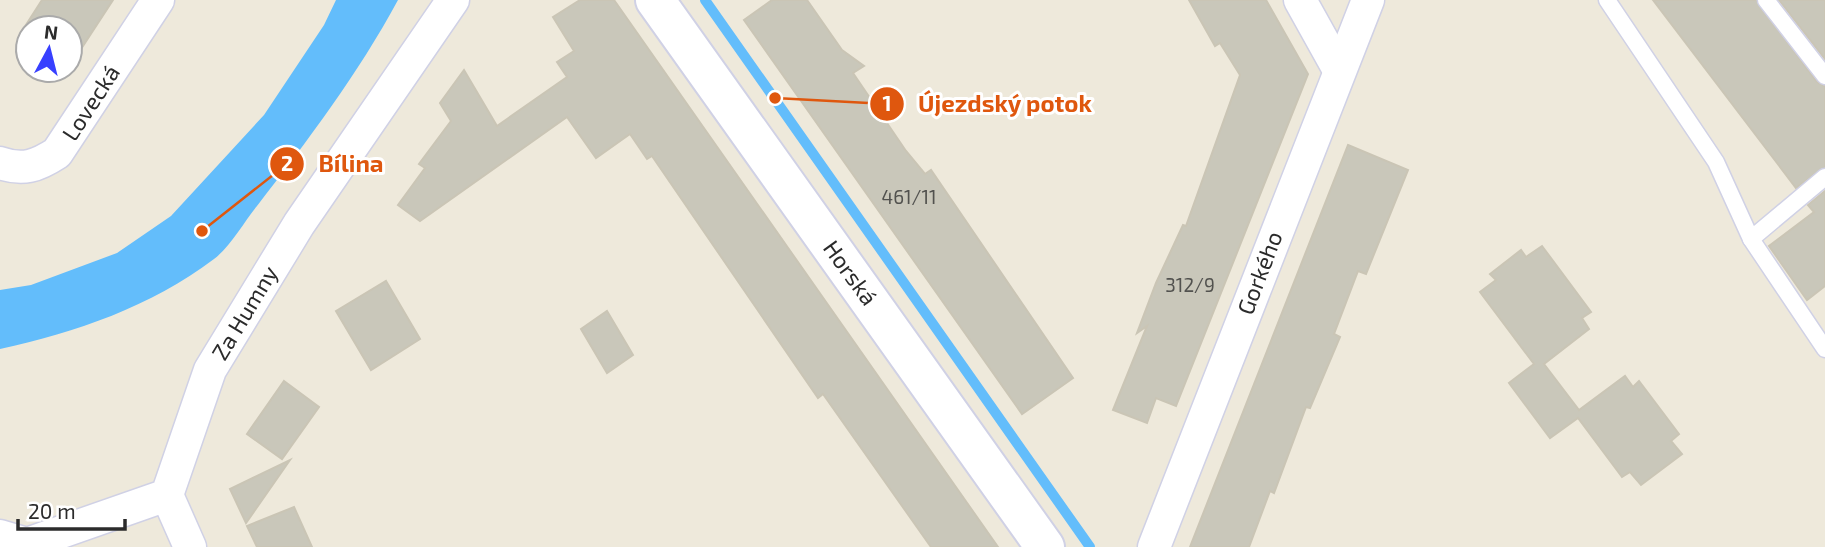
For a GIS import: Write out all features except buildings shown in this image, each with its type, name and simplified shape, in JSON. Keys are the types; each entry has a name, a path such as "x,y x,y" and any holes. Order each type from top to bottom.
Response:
{"street":[{"name":"Lovecká","path":"0,163 16,169 38,166 57,153 158,0"},
{"name":"Za Humny","path":"167,495 210,370 299,224 453,0"},
{"name":"Horská","path":"655,0 1045,547"},
{"path":"1300,0 1339,70"},
{"name":"Gorkého","path":"1154,547 1368,0"},
{"path":"0,536 27,544 167,495 190,547"}],"lane":[{"path":"1607,0 1716,162 1751,239 1819,327 1825,349"},
{"path":"1766,0 1825,76"},
{"path":"1751,239 1825,177"}],"water":[{"path":"336,0 398,0 332,106 220,254 164,291 112,316 57,335 0,349 0,290 31,285 117,253 171,216 264,115 324,25"}],"waterway":[{"path":"705,0 1090,547"}],"place":[{"name":"Újezdský potok","path":"775,98"},
{"name":"Bílina","path":"202,231"}]}
